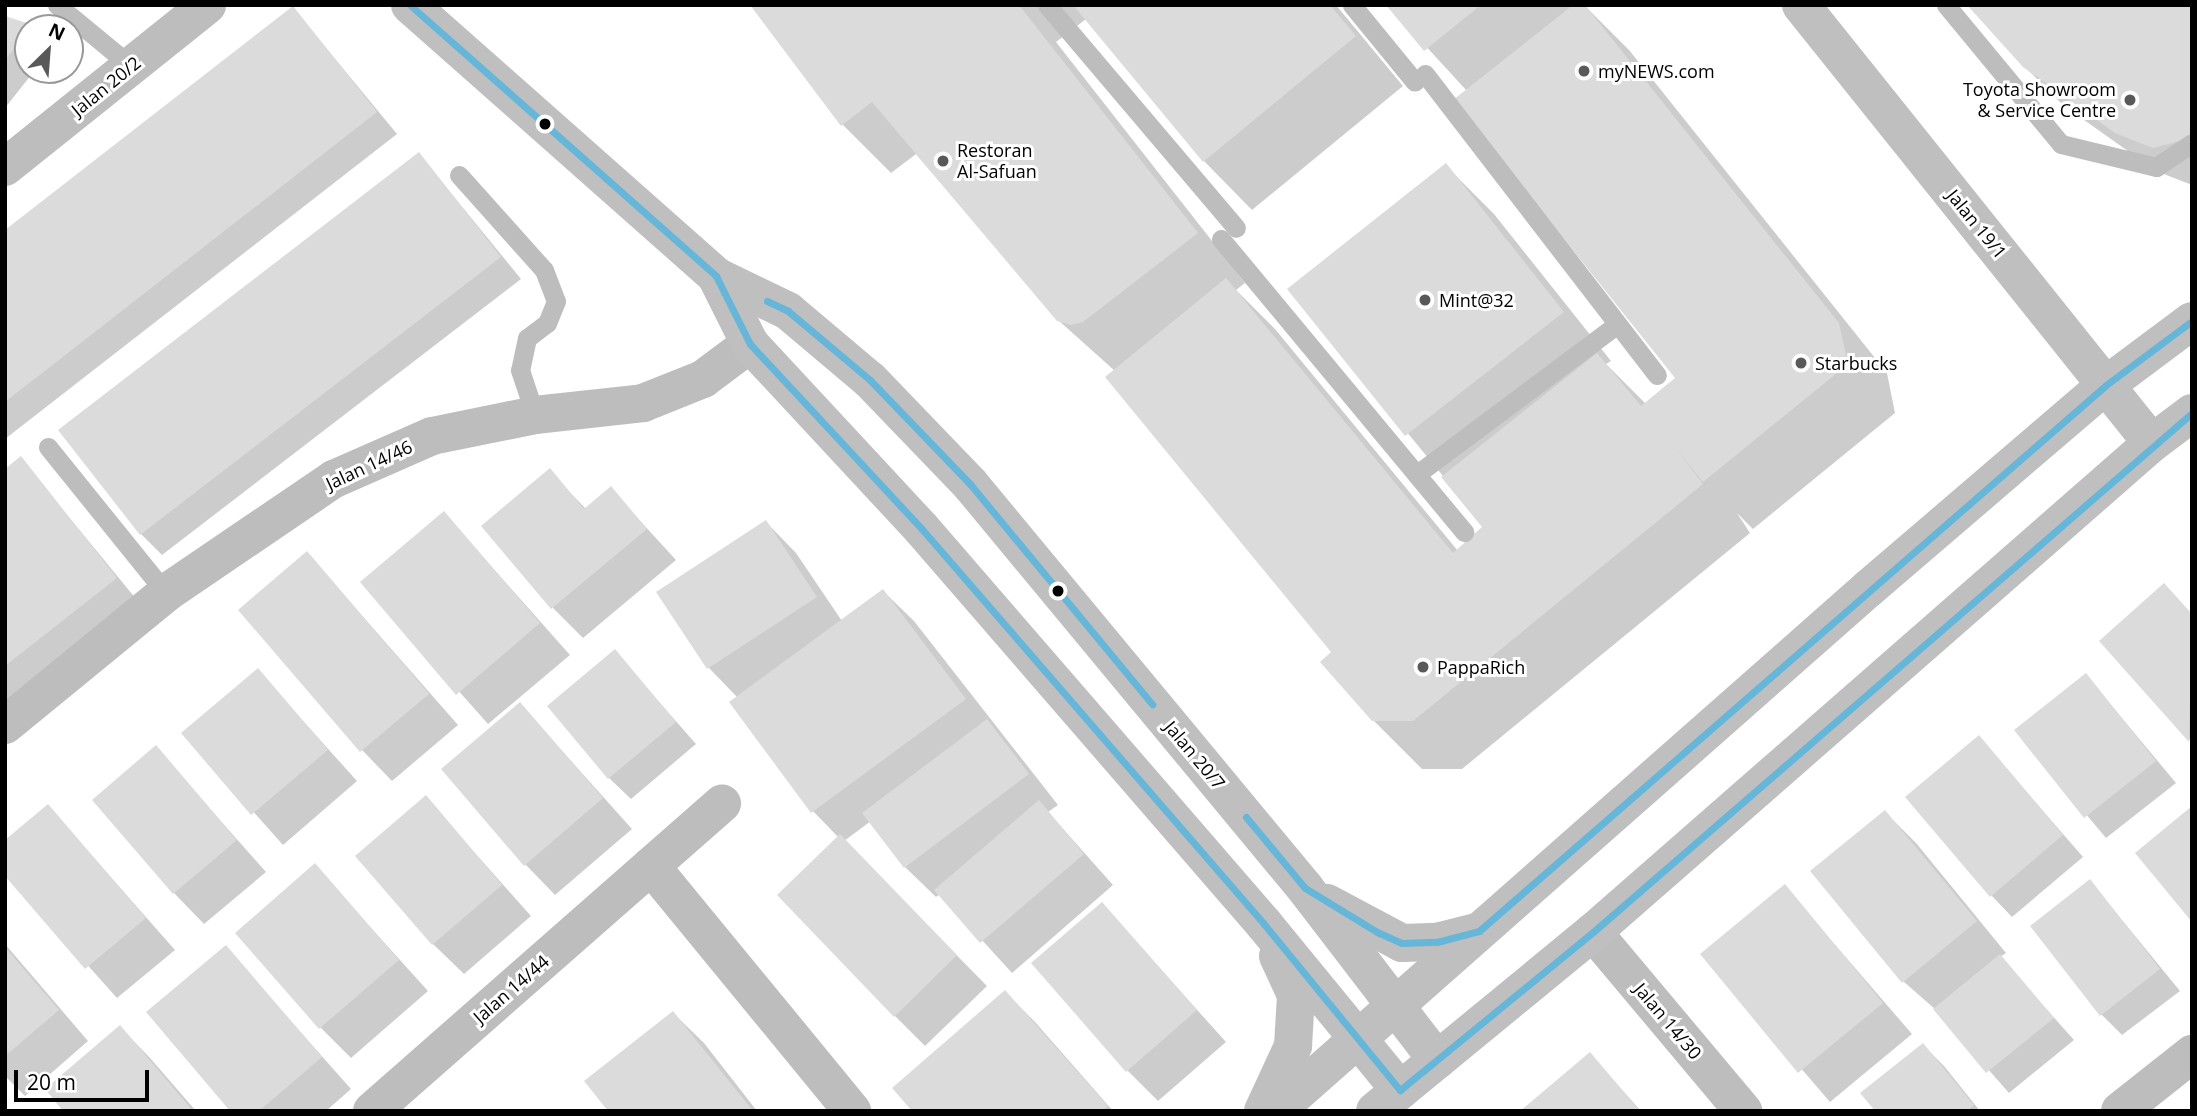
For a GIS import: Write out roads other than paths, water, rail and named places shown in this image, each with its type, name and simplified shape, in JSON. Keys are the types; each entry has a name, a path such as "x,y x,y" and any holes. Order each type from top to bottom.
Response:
{"street":[{"name":"Jalan 20/2","path":"5,167 207,5"},
{"name":"Jalan 20/7","path":"410,5 716,276 788,311 870,380 945,457 1305,888 1437,1060"},
{"name":"Jalan 19/1","path":"1801,5 2152,443"},
{"name":"Jalan 20/7","path":"716,276 750,344 921,528 1264,924 1358,1037 1387,1100"},
{"path":"1276,1111 2106,385 2192,321"},
{"name":"Jalan 14/46","path":"5,725 166,593 334,479 432,436 535,415 643,403 703,379 750,344"},
{"path":"1387,1100 1593,932 2152,443 2192,413"},
{"name":"Jalan 14/44","path":"372,1111 722,804"},
{"path":"651,866 852,1111"},
{"path":"1305,888 1348,918 1402,943 1437,942 1479,931"},
{"path":"1262,1111 1293,1046 1296,995 1264,924"},
{"name":"Jalan 14/30","path":"1593,932 1743,1111"},
{"path":"2120,1111 2192,1054"}],"lane":[{"path":"57,5 131,66"},
{"path":"1047,5 1228,234 1316,359 1464,532"},
{"path":"1352,5 1420,78 1657,375"},
{"path":"1946,5 2061,144 2156,167 2192,143"},
{"path":"459,175 544,270 556,301 547,323 527,338 520,370 535,415"},
{"path":"1417,474 1616,325"},
{"path":"48,447 166,593"}],"place":[{"name":"myNEWS.com","path":"1584,71"},
{"name":"Toyota Showroom & Service Centre","path":"2130,100"},
{"name":"Restoran Al-Safuan","path":"943,161"},
{"name":"Mint@32","path":"1425,300"},
{"name":"Starbucks","path":"1801,363"},
{"name":"PappaRich","path":"1423,667"}]}
